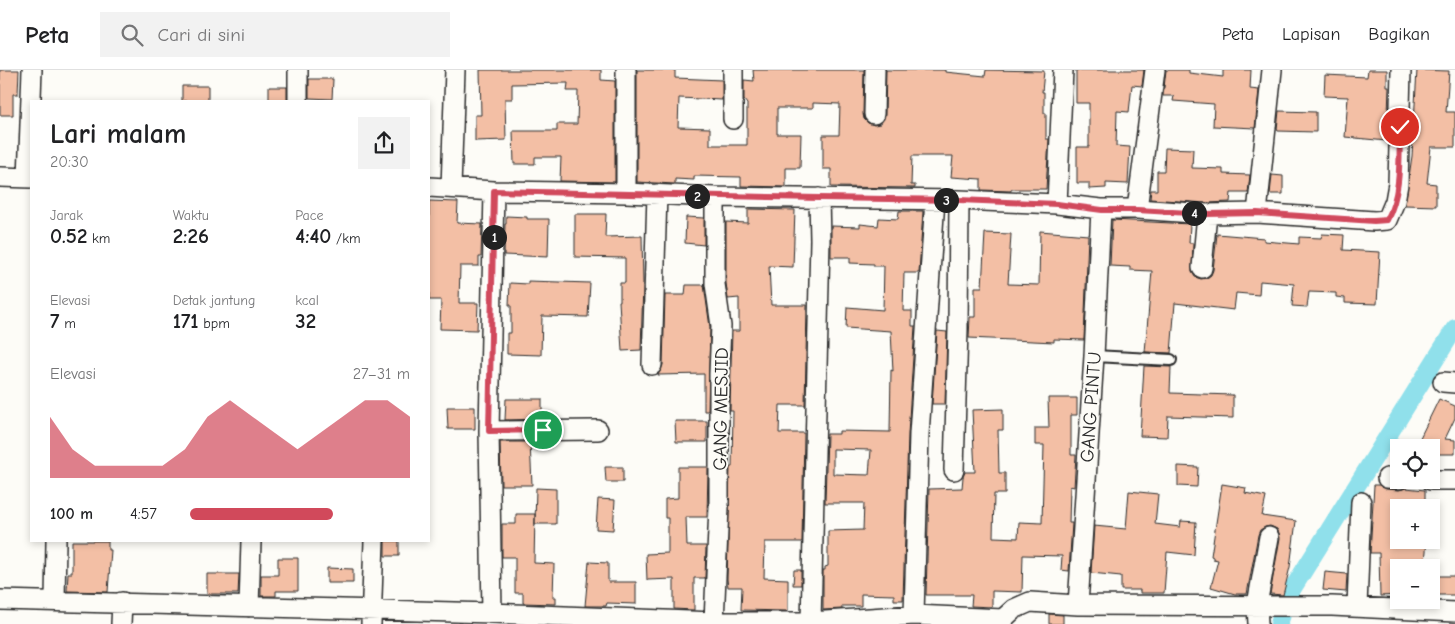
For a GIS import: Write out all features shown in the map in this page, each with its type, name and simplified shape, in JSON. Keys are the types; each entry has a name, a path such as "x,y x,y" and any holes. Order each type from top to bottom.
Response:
{"street":[{"path":"31,100 32,70"},
{"path":"298,70 298,100"},
{"path":"451,188 455,70"},
{"path":"626,70 626,193"},
{"path":"732,119 733,70"},
{"path":"874,114 875,70"},
{"path":"1057,204 1063,70"},
{"path":"1137,210 1155,70"},
{"path":"1257,213 1272,70"},
{"path":"430,187 494,191 959,200 1057,204 1102,210 1207,214 1257,213 1374,221 1387,220 1395,201 1398,184 1401,70"},
{"path":"0,177 30,178"},
{"path":"492,613 489,431 494,191"},
{"path":"652,365 657,194"},
{"name":"GANG MESJID","path":"714,622 719,507 719,374 722,326 715,284 715,196"},
{"path":"811,622 820,240 819,198"},
{"path":"914,615 919,434 935,200"},
{"path":"954,470 959,200"},
{"name":"GANG PINTU","path":"1078,605 1102,210"},
{"path":"1202,268 1207,214"},
{"path":"489,431 598,430"},
{"path":"1440,480 1455,480"},
{"path":"1357,607 1361,502"},
{"path":"1258,624 1263,604 1268,537"},
{"path":"55,602 56,542"},
{"path":"249,607 251,542"},
{"path":"372,617 374,542"},
{"path":"0,600 249,607 372,617 466,618 492,613 739,623 811,622 914,615 1003,621 1014,609 1030,602 1078,605 1263,604 1455,612"},
{"path":"121,624 122,602"}],"lane":[{"path":"1094,356 1171,360"}],"building":[{"path":"0,70 19,70 18,94 13,94 13,115 0,115"},
{"path":"480,70 601,70 601,80 615,81 615,182 560,181 561,157 535,157 535,164 514,164 513,131 557,131 557,124 577,124 578,91 567,91 568,83 512,84 512,99 505,99 506,140 475,141 475,115 481,115"},
{"path":"637,70 675,70 675,78 722,80 722,100 679,98 678,127 710,128 710,145 747,145 747,104 744,100 744,80 754,81 753,70 864,70 863,114 864,119 868,123 874,125 880,124 885,115 886,70 945,70 945,72 985,76 986,70 1044,71 1042,92 1044,92 1044,113 1046,113 1046,139 1049,139 1046,189 981,190 981,179 951,177 953,156 912,156 911,185 915,185 915,188 831,187 831,169 823,169 823,135 839,135 840,104 813,103 813,108 777,108 777,134 801,134 800,168 786,168 786,187 741,186 741,177 694,176 694,180 675,179 675,184 637,182"},
{"path":"1076,70 1144,70 1142,86 1132,85 1129,112 1117,111 1116,146 1130,147 1128,184 1106,183 1106,188 1089,189 1089,183 1077,183 1077,147 1089,147 1089,103 1076,103"},
{"path":"1166,70 1189,70 1189,73 1223,77 1223,70 1251,70 1250,89 1259,90 1255,128 1213,126 1214,104 1173,101 1174,96 1163,96"},
{"path":"1368,70 1387,70 1387,87 1389,87 1387,141 1345,137 1348,97 1324,96 1325,75 1367,77"},
{"path":"1417,70 1449,71 1446,112 1455,112 1455,147 1431,147 1427,183 1436,184 1436,206 1405,205 1412,156"},
{"path":"309,79 333,79 332,99 309,98"},
{"path":"182,86 208,86 208,100 182,100"},
{"path":"269,87 287,87 287,100 269,100"},
{"path":"1279,111 1316,112 1316,132 1278,131"},
{"path":"1165,148 1193,149 1192,168 1223,169 1223,174 1250,175 1248,193 1231,193 1230,202 1207,203 1150,199 1151,190 1157,190 1157,171 1164,171"},
{"path":"1272,175 1283,176 1283,194 1270,194"},
{"path":"430,201 458,202 457,223 482,224 479,266 460,266 459,303 478,303 477,330 440,329 441,300 430,300"},
{"path":"748,209 795,210 793,267 769,266 771,305 807,305 805,405 780,405 779,433 804,433 802,542 765,542 764,578 788,579 788,611 741,610 742,587 728,587 727,579 730,467 732,467 733,411 730,411 732,331 739,331 739,298 728,299 726,283 726,222 748,223"},
{"path":"899,211 923,211 919,273 904,273 903,311 912,311 912,326 915,326 908,434 903,600 894,600 894,595 861,594 861,606 842,606 842,609 823,610 823,570 828,566 828,531 863,530 864,503 825,503 827,434 839,434 839,431 890,432 891,370 893,371 891,331 846,328 847,307 883,310 884,266 850,263 850,257 831,257 831,226 860,227 860,224 878,226 879,218 898,219","holes":["833,449 871,450 869,475 833,474"]},
{"path":"575,214 606,214 605,237 642,236 641,350 622,351 619,301 620,283 625,283 625,258 575,257"},
{"path":"506,216 527,217 527,219 549,219 548,257 504,255"},
{"path":"686,217 704,218 704,245 685,243"},
{"path":"1112,220 1190,224 1189,243 1193,243 1192,272 1195,277 1201,279 1211,275 1213,270 1217,234 1264,238 1264,241 1299,244 1299,237 1321,238 1322,234 1344,235 1343,250 1380,252 1377,304 1345,303 1345,298 1336,297 1336,293 1309,292 1307,307 1292,306 1294,284 1260,281 1259,295 1236,293 1234,310 1175,303 1171,353 1145,352 1152,271 1130,270 1130,267 1110,266"},
{"path":"1040,231 1088,235 1084,340 1054,339 1054,342 969,338 970,317 975,317 975,287 982,287 985,233 1011,234 1008,284 1039,285"},
{"path":"528,281 590,283 588,317 542,316 541,355 507,354 507,333 511,333 510,283 528,284"},
{"path":"686,285 704,285 710,327 708,411 704,411 704,374 658,375 663,365 665,295 685,295"},
{"path":"937,331 947,332 945,404 932,404"},
{"path":"1144,366 1171,367 1170,393 1233,395 1233,418 1168,416 1167,437 1140,436"},
{"path":"1048,398 1077,398 1077,415 1071,415 1071,455 1076,455 1074,487 1070,486 1069,523 1072,523 1069,571 1061,570 1062,556 1023,555 1022,592 992,591 992,607 971,606 972,595 926,595 929,489 962,488 965,472 975,472 972,410 1003,409 1003,430 998,430 999,473 1005,473 1005,494 994,494 993,537 1018,538 1019,522 1042,523 1044,445 1035,445 1035,428 1049,428"},
{"path":"506,399 542,399 542,419 505,420"},
{"path":"1439,399 1455,406 1455,418 1445,439 1455,440 1455,454 1440,454 1440,439 1419,439"},
{"path":"447,407 475,407 475,429 448,429"},
{"path":"675,421 707,421 707,442 676,442"},
{"path":"500,442 530,442 532,485 501,485"},
{"path":"1178,466 1198,467 1197,487 1178,486"},
{"path":"605,467 623,467 623,482 606,482"},
{"path":"678,467 708,467 707,517 686,517 687,546 706,546 705,578 694,578 694,610 674,609 674,579 647,580 646,554 668,553 668,518 665,518 665,499 678,498"},
{"path":"1222,484 1246,488 1245,493 1266,497 1262,516 1296,521 1290,567 1283,595 1270,594 1280,538 1277,529 1270,526 1260,530 1258,535 1247,594 1235,594 1211,587 1218,560 1213,559 1211,556"},
{"path":"1374,485 1379,485 1386,489 1425,490 1425,499 1390,499 1390,549 1426,549 1425,559 1390,559 1390,595 1380,596 1379,553 1370,553"},
{"path":"536,488 556,489 556,524 535,524"},
{"path":"1129,491 1158,494 1155,524 1180,527 1181,521 1196,522 1194,555 1167,552 1164,593 1140,593 1140,590 1121,590 1121,576 1091,573 1094,526 1126,529"},
{"path":"598,499 615,500 613,530 596,529"},
{"path":"516,514 535,514 534,563 554,564 553,597 556,597 556,604 523,603 523,593 515,593 515,557 502,557 502,524 516,524"},
{"path":"72,542 108,542 108,550 111,550 108,592 67,591 68,573 72,573"},
{"path":"385,542 399,542 399,556 385,556"},
{"path":"278,558 298,558 298,591 276,591 276,596 261,596 261,575 278,575"},
{"path":"589,562 608,563 608,582 636,582 636,604 607,603 606,606 585,606"},
{"path":"327,568 353,569 353,583 327,583"},
{"path":"794,570 801,570 801,585 793,585"},
{"path":"1325,572 1347,574 1346,592 1323,590"},
{"path":"207,574 239,574 238,594 207,594"},
{"path":"1440,576 1455,576 1455,595 1440,595"},
{"path":"1049,614 1063,615 1063,624 1049,624"}],"waterway":[{"path":"1279,624 1288,596 1455,328"}],"route":[{"path":"543,430 489,431 494,191 959,200 1057,204 1102,210 1207,214 1257,213 1374,221 1387,220 1395,201 1398,184 1400,127"}]}
